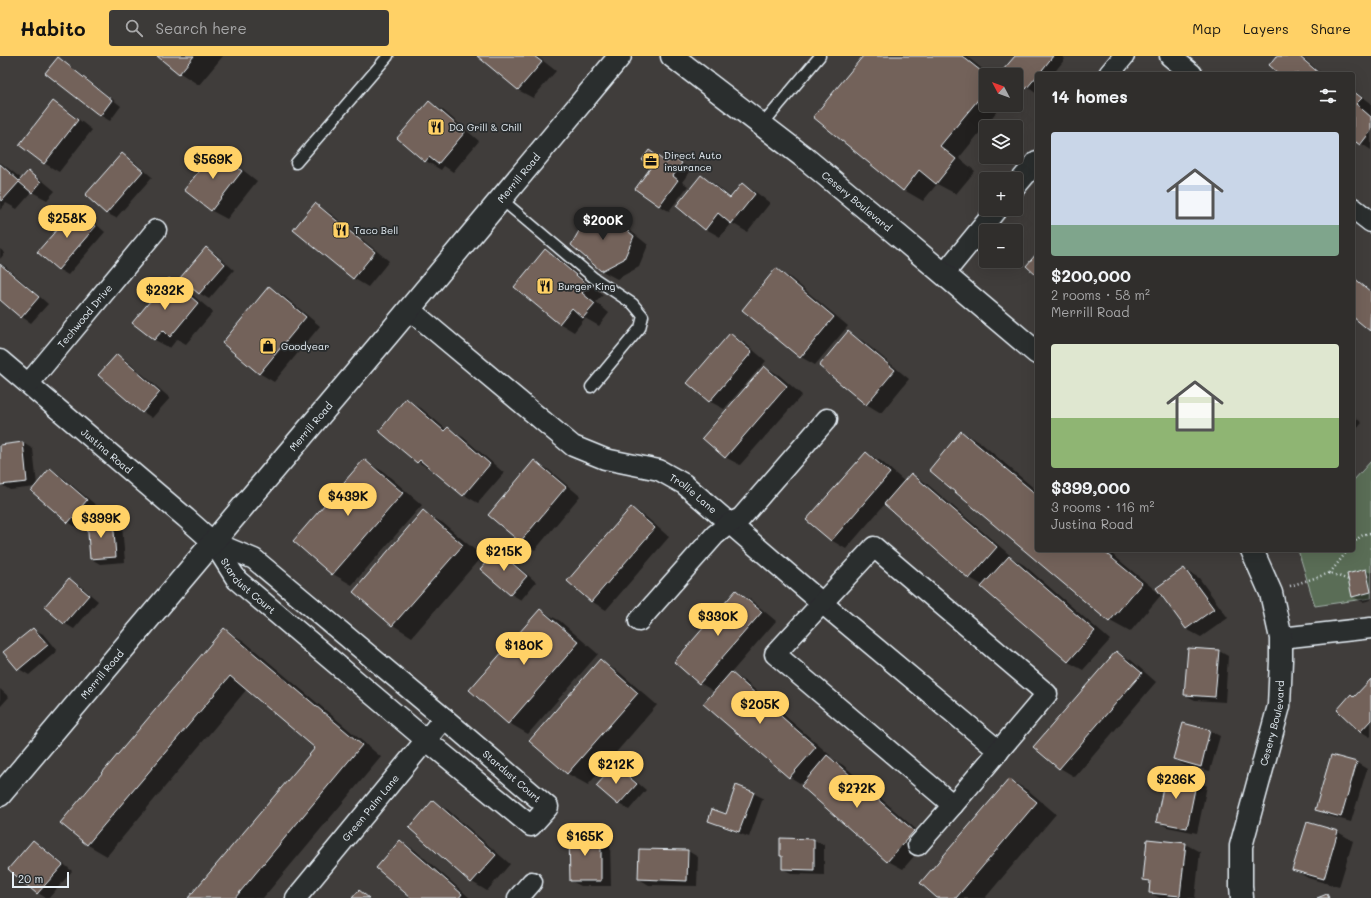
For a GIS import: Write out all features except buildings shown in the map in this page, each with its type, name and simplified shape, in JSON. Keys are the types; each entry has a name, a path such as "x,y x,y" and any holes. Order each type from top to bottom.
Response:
{"main road":[{"name":"Merrill Road","path":"0,795 409,310 620,56"},
{"name":"Cesery Boulevard","path":"672,56 804,158 1035,351"},
{"name":"Cesery Boulevard","path":"1242,898 1242,846 1279,706 1281,638 1271,592 1253,552"}],"street":[{"path":"1111,72 1124,56"},
{"path":"1170,56 1190,72"},
{"path":"1023,178 1035,163"},
{"path":"1355,210 1371,222"},
{"path":"944,274 991,216"},
{"name":"Techwood Drive","path":"29,383 156,230"},
{"name":"Trollie Lane","path":"409,310 573,446 605,459 659,470 684,484 822,603 998,751"},
{"name":"Justina Road","path":"0,360 158,492 213,542"},
{"path":"639,621 715,535 730,523 740,518 827,419"},
{"name":"Stardust Court","path":"213,542 254,559 548,807 531,826 426,740 237,580 213,542"},
{"path":"918,845 1047,694 874,547 775,654 953,804"},
{"path":"1281,638 1371,628"},
{"name":"Green Palm Lane","path":"296,898 444,718"},
{"path":"518,898 532,882"}],"lane":[{"path":"296,163 388,56"},
{"path":"762,125 820,56"},
{"path":"501,199 594,278 633,304 643,316 640,328 591,388"}],"path":[{"path":"1355,541 1358,537 1364,534 1371,534"},
{"path":"1271,592 1330,573 1346,552"},
{"path":"1330,573 1349,580"}],"green space":[{"path":"1371,461 1371,598 1315,606 1299,552 1355,552 1355,479"}],"place":[{"name":"DQ Grill & Chill","path":"436,127"},
{"name":"Direct Auto insurance","path":"651,161"},
{"name":"Taco Bell","path":"341,230"},
{"name":"Burger King","path":"545,286"},
{"name":"Goodyear","path":"268,346"}]}
